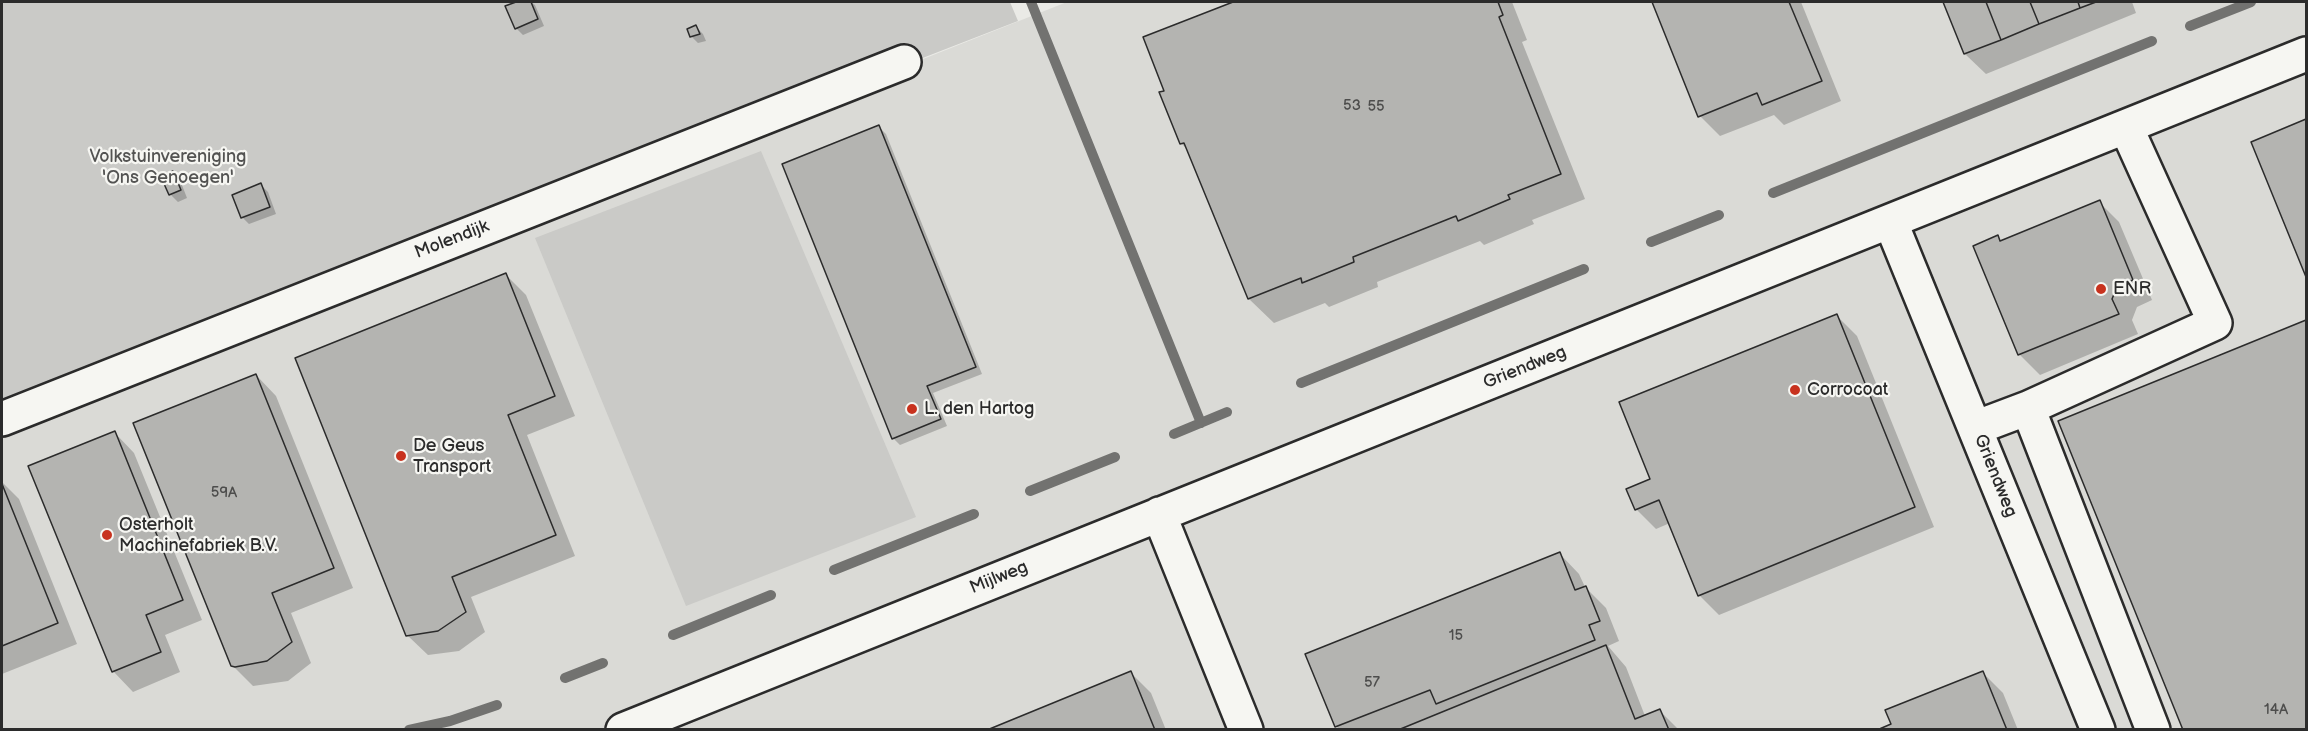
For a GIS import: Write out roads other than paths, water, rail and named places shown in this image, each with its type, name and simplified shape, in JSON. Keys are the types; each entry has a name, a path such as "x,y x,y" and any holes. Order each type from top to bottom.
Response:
{"street":[{"name":"Griendweg","path":"1159,514 1891,223 2307,54"},
{"name":"Molendijk","path":"2,419 904,62"},
{"path":"1975,428 2028,408 2215,323 2126,127"},
{"name":"Griendweg","path":"1891,223 2098,729"},
{"path":"2028,408 2153,729"},
{"path":"1159,514 1246,729"},
{"name":"Mijlweg","path":"623,729 1159,514"}],"waterway":[{"path":"1031,2 1201,423"},
{"path":"2190,26 2251,2"},
{"path":"1773,193 2152,41"},
{"path":"1651,242 1719,215"},
{"path":"1301,383 1584,269"},
{"path":"1174,434 1227,412"},
{"path":"1030,491 1115,457"},
{"path":"834,570 974,514"},
{"path":"673,635 771,595"},
{"path":"565,678 603,663"},
{"path":"409,730 450,721 497,705"}],"place":[{"name":"ENR","path":"2101,289"},
{"name":"Corrocoat","path":"1795,390"},
{"name":"L. den Hartog","path":"912,409"},
{"name":"De Geus Transport","path":"401,456"},
{"name":"Osterholt Machinefabriek B.V.","path":"107,535"}],"park label":[{"name":"Volkstuinvereniging 'Ons Genoegen'","path":"168,167"}]}
